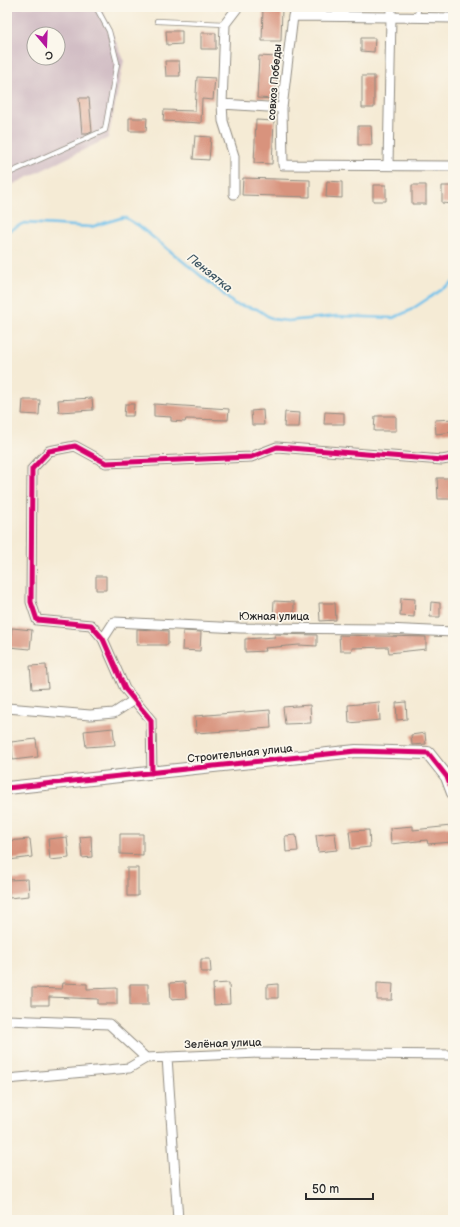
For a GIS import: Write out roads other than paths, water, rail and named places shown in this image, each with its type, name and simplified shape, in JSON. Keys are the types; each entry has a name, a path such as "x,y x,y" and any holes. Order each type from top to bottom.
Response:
{"street":[{"path":"234,194 234,156 223,121 222,104 226,24 238,7"},
{"path":"388,164 391,7"},
{"name":"совхоз Победы","path":"453,18 390,17 292,11 282,108 283,165 388,164 453,166"},
{"path":"222,104 282,108"},
{"path":"152,773 150,720 125,689 103,639 91,625 37,620 31,602 32,469 49,451 75,446 106,463 252,458 277,447 442,460 453,458"},
{"name":"Южная улица","path":"103,639 114,622 240,628 386,629 453,632"},
{"path":"7,708 90,715 114,713 134,700"},
{"name":"Строительная улица","path":"7,788 356,751 428,753 447,777 453,793"},
{"path":"7,1020 109,1024 146,1058 129,1068 7,1079"},
{"name":"Зелёная улица","path":"146,1058 258,1053 453,1056"},
{"path":"167,1057 178,1220"}],"lane":[{"path":"7,174 105,130 117,63 109,31 96,7"},
{"path":"416,18 419,7"},
{"path":"157,21 226,24"}],"waterway":[{"name":"Пензятка","path":"7,232 24,223 91,227 124,217 139,226 234,304 257,309 272,319 288,321 337,316 393,318 409,311 453,282"}]}
